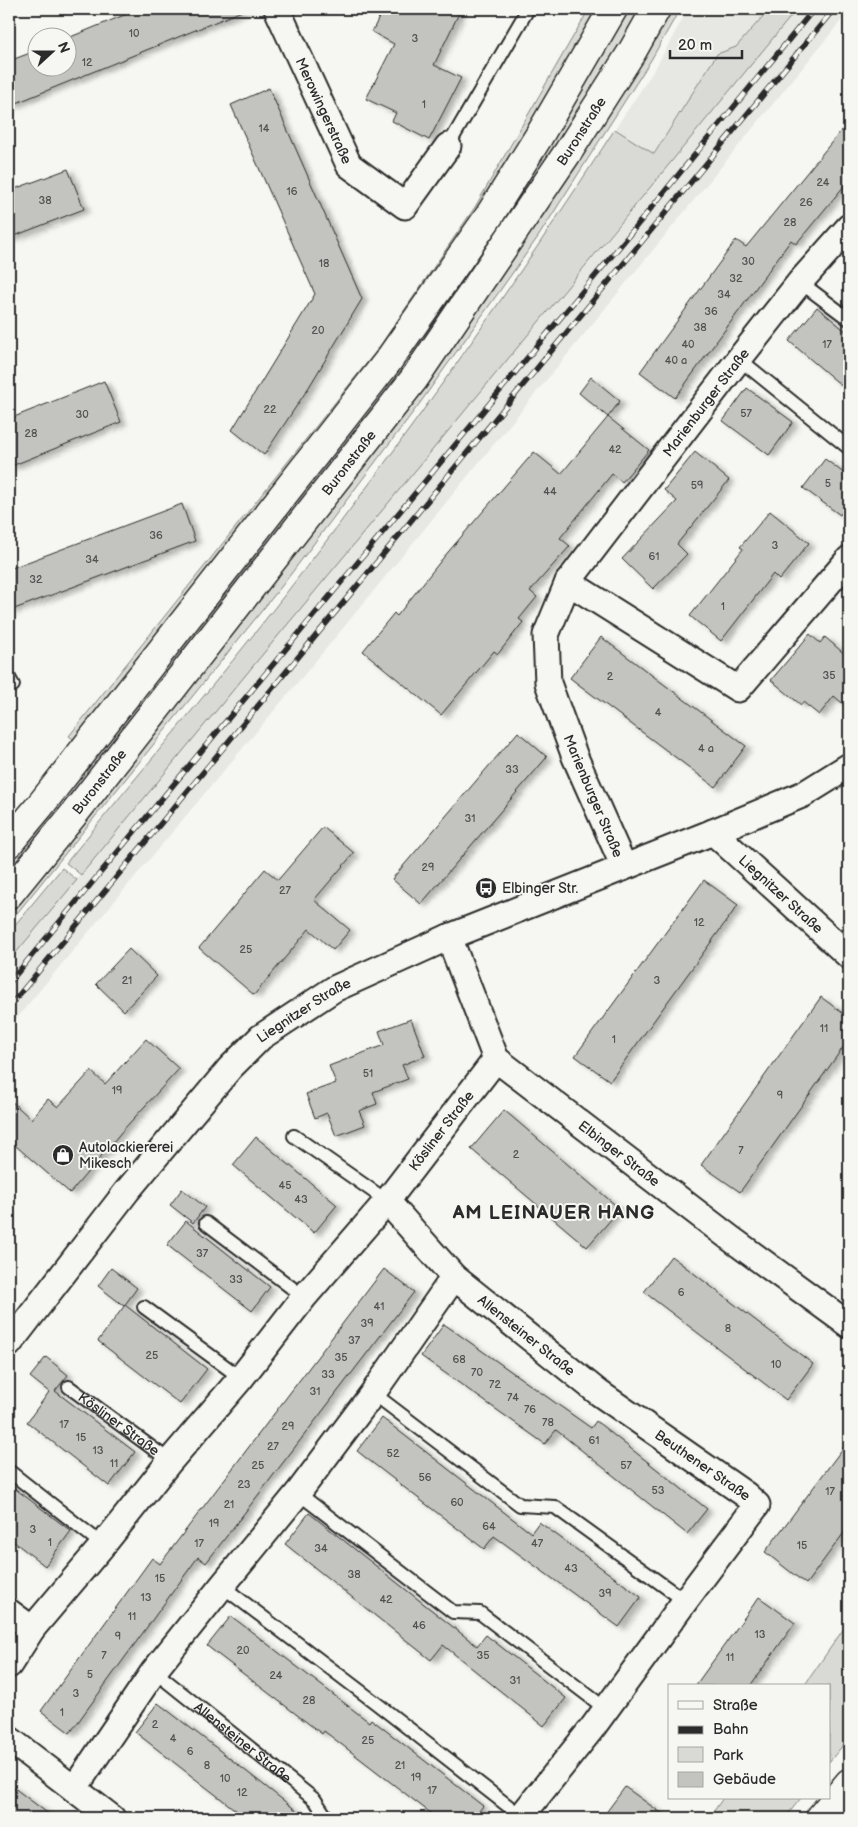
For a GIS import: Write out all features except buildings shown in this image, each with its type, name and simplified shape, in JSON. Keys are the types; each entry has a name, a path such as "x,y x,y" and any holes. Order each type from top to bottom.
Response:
{"street":[{"name":"Merowingerstraße","path":"277,9 349,165 405,206 448,146"},
{"path":"9,843 388,361 489,216 539,136 613,9"},
{"name":"Buronstraße","path":"9,894 414,379 568,152 633,50 656,9"},
{"name":"Marienburger Straße","path":"624,867 575,757 548,684 546,635 568,582 739,359 800,282 849,227"},
{"path":"568,582 738,689 849,559"},
{"name":"Liegnitzer Straße","path":"9,1344 127,1191 230,1068 261,1037 334,989 449,937 804,794 849,766"},
{"name":"Liegnitzer Straße","path":"713,832 849,956"},
{"path":"449,937 496,1059"},
{"name":"Kösliner Straße","path":"32,1629 104,1545 170,1461 241,1378 304,1297 387,1201 496,1059"},
{"name":"Elbinger Straße","path":"496,1059 730,1238 849,1325"},
{"name":"Allensteiner Straße","path":"387,1201 454,1277 598,1393"},
{"path":"74,1789 154,1671 298,1493 373,1393 454,1277"},
{"name":"Beuthener Straße","path":"520,1817 606,1709 757,1505 746,1495 598,1393"},
{"path":"9,1612 32,1629 9,1665"},
{"path":"9,1739 112,1818"},
{"path":"820,1818 849,1783"}],"lane":[{"path":"448,146 528,9"},
{"path":"800,282 849,319"},
{"path":"739,359 849,448"},
{"path":"294,1136 387,1201"},
{"path":"206,1224 304,1297"},
{"path":"144,1307 241,1378"},
{"name":"Kösliner Straße","path":"69,1387 170,1461"},
{"path":"373,1393 520,1505 555,1507 685,1600"},
{"path":"9,1471 104,1545"},
{"path":"298,1493 453,1612 480,1613 606,1709"},
{"name":"Beuthener Straße","path":"222,1586 376,1703 520,1817"},
{"name":"Allensteiner Straße","path":"154,1671 315,1800 327,1818"}],"shaded area":[{"path":"688,9 772,9 765,14 736,47 717,54 653,154 615,129 656,67"},
{"path":"797,9 849,9 849,11 339,633 9,1027 9,961 305,601 612,235"}],"green space":[{"path":"589,9 602,9 532,130 381,354 77,742 69,736 377,350 475,207"},
{"path":"627,9 642,9 558,148 407,372 9,875 9,859 550,142"},
{"path":"670,9 680,9 651,60 538,237 420,403 281,587 9,923 9,910 422,386 531,232 644,56"},
{"path":"772,9 797,9 81,875 66,863 260,626 373,479 497,306 615,129 654,154 717,54 736,47 765,14"},
{"path":"62,868 77,880 9,961 9,932"},
{"path":"849,1621 849,1738 830,1761 830,1684 805,1684"},
{"path":"722,1800 799,1800 785,1818 709,1818"}],"railway":[{"path":"9,983 814,9"},
{"path":"9,1007 834,9"}],"place":[{"name":"Elbinger Str.","path":"486,888"},
{"name":"Autolackiererei Mikesch","path":"63,1155"}],"district":[{"name":"AM LEINAUER HANG","path":"554,1213"}]}
